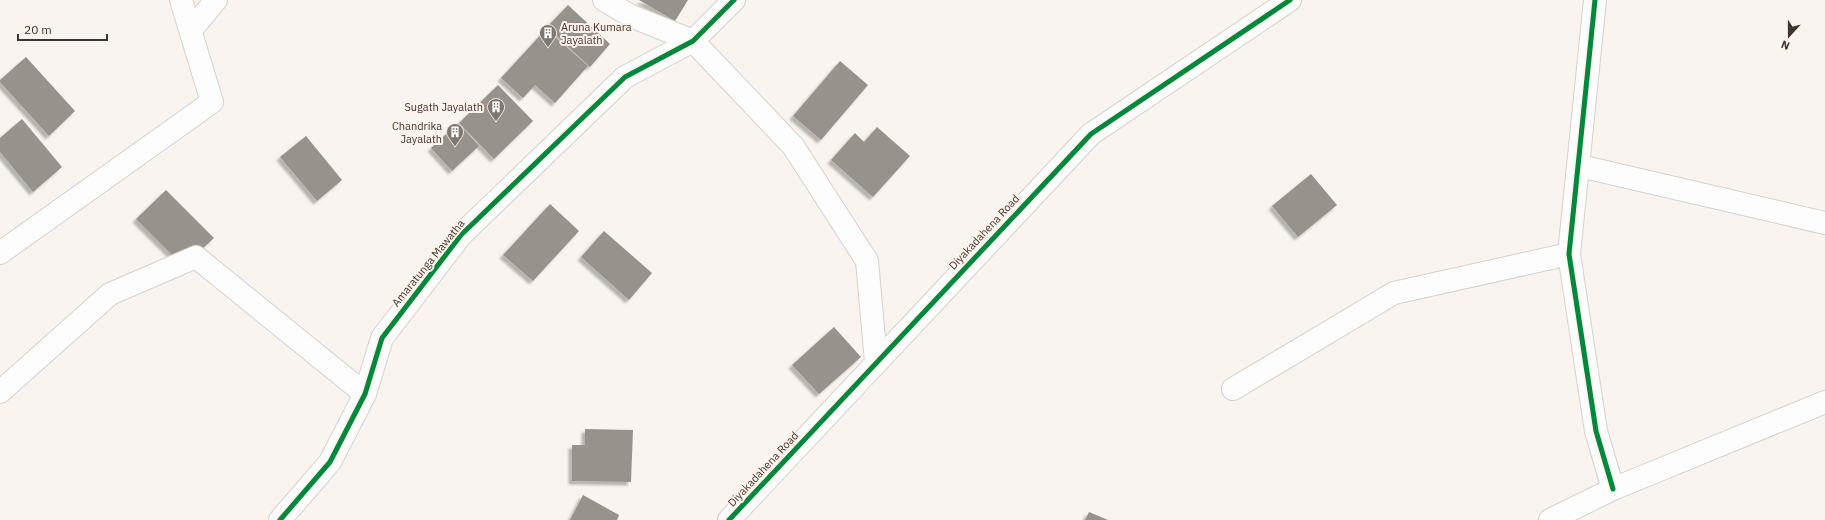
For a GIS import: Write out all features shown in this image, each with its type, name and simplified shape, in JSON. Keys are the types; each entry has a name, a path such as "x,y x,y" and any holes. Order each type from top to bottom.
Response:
{"street":[{"path":"0,253 212,102 181,0"},
{"path":"190,30 216,0"},
{"path":"604,0 631,16 693,41 793,146 867,261 876,362"},
{"name":"Amaratunga Mawatha","path":"280,520 330,462 365,394 382,338 460,235 625,77 693,41 734,0"},
{"name":"Diyakadahena Road","path":"729,520 1091,134 1290,0"},
{"path":"1595,0 1580,166 1570,254 1596,431 1613,489"},
{"path":"1580,166 1825,223"},
{"path":"1233,389 1394,293 1570,254"},
{"path":"0,392 110,294 196,256 365,394"},
{"path":"1550,520 1613,489 1825,402"}],"building":[{"path":"639,0 688,0 675,21"},
{"path":"568,5 610,44 590,67 547,27"},
{"name":"Aruna Kumara Jayalath","path":"546,29 588,66 555,103 535,85 523,98 501,78"},
{"path":"26,57 75,111 49,136 0,82 0,80"},
{"path":"840,61 868,85 821,140 793,116"},
{"name":"Sugath Jayalath","path":"498,85 533,121 494,159 459,123"},
{"path":"22,119 62,167 33,192 0,152 0,138"},
{"name":"Chandrika Jayalath","path":"458,123 479,146 452,171 431,148"},
{"path":"877,127 910,156 873,197 831,160 855,133 864,142"},
{"path":"306,136 342,180 317,201 280,157"},
{"path":"1311,174 1337,205 1298,237 1272,206"},
{"path":"166,190 214,238 201,250 192,247 178,261 136,219"},
{"path":"550,204 579,231 533,281 503,255"},
{"path":"604,231 652,273 629,300 581,257"},
{"path":"834,327 861,357 819,394 792,365"},
{"path":"585,429 633,430 631,482 572,481 572,445 585,445"},
{"path":"583,495 619,515 617,520 570,520"},
{"path":"1089,512 1108,520 1085,520"}],"cycle path":[{"path":"280,520 330,462 365,394 382,338 461,235 625,77 693,41 734,0"},
{"path":"729,520 1091,134 1290,0"},
{"path":"1595,0 1569,254 1596,431 1613,489"}],"place":[{"name":"Aruna Kumara Jayalath","path":"548,48"},
{"name":"Sugath Jayalath","path":"496,122"},
{"name":"Chandrika Jayalath","path":"455,147"}]}
